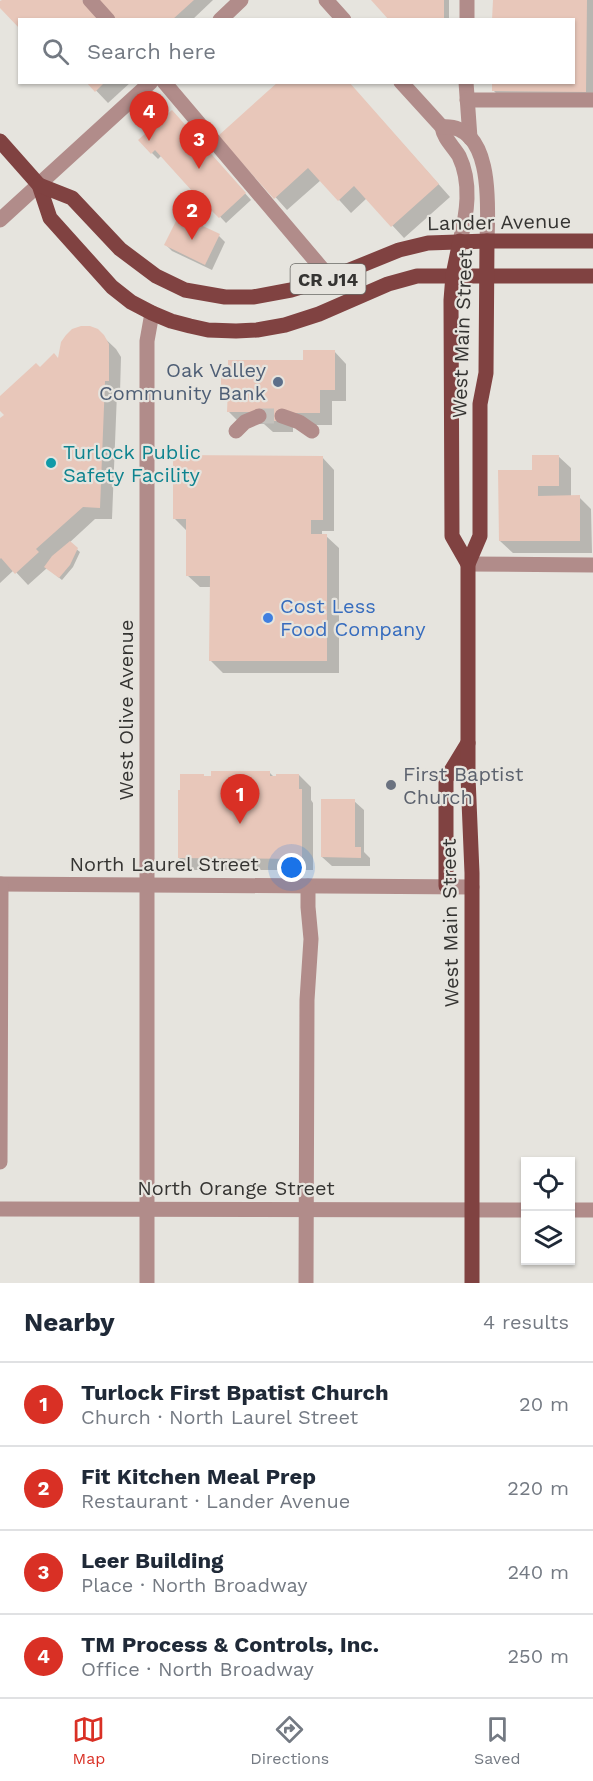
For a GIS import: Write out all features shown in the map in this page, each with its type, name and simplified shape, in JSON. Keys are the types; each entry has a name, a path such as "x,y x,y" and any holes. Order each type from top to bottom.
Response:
{"main road":[{"name":"CR J14","path":"0,141 39,185 50,218 112,287 131,302 181,324 208,330 266,329 306,319 408,277 429,275 593,276"},
{"name":"Lander Avenue","path":"39,185 72,198 120,249 143,268 166,282 198,293 239,298 275,294 330,278 399,250 428,243 460,241 593,242"},
{"name":"West Main Street","path":"460,241 451,300 452,536 468,564"},
{"name":"West Main Street","path":"472,1283 472,887 468,744 468,564 480,536 480,404 486,373 487,241"},
{"path":"446,886 446,779 468,744"}],"street":[{"path":"90,0 106,18"},
{"path":"222,18 241,0"},
{"path":"326,0 342,18"},
{"path":"467,0 467,18"},
{"path":"0,220 149,84"},
{"path":"166,84 330,278"},
{"name":"West Main Street","path":"403,84 442,127 443,134 459,157 465,176 467,212 460,241"},
{"path":"466,84 470,138"},
{"path":"467,100 593,100"},
{"name":"West Main Street","path":"442,127 454,128 470,138 478,152 486,175 488,193 487,241"},
{"name":"West Olive Avenue","path":"147,1283 147,341 152,313"},
{"path":"236,431 244,422 259,416"},
{"path":"282,416 299,422 312,431"},
{"path":"468,564 593,564"},
{"path":"0,1162 1,884"},
{"name":"North Laurel Street","path":"1,884 472,887"},
{"path":"306,1283 307,1000 311,939 308,886"},
{"name":"North Orange Street","path":"0,1209 521,1210"},
{"path":"575,1210 593,1210"}],"building":[{"path":"82,0 98,18 18,18 18,27 0,8 0,1"},
{"path":"99,0 194,0 174,18 115,18"},
{"path":"371,0 444,0 444,18 387,18"},
{"path":"493,0 587,0 586,92 492,91 492,84 575,84 575,18 492,18"},
{"path":"88,84 103,84 95,92"},
{"path":"276,84 351,84 439,184 391,227 354,186 338,201 308,168 274,199 218,136"},
{"path":"172,110 246,193 219,218 155,150 151,154 138,140"},
{"path":"179,215 220,234 205,265 164,245"},
{"name":"Turlock Public Safety Facility","path":"81,326 98,329 109,344 109,381 105,381 100,508 83,507 36,549 39,552 15,574 0,559 0,418 4,415 0,411 0,396 36,363 40,367 54,353 58,358 61,342 66,335 72,329"},
{"name":"Oak Valley Community Bank","path":"303,350 335,350 335,390 320,390 320,413 282,413 282,421 259,421 259,412 227,412 228,389 221,389 221,375 228,375 228,360 303,360"},
{"name":"Cost Less Food Company","path":"173,455 323,456 323,520 311,520 311,534 327,534 327,661 209,661 210,576 186,576 186,519 173,519"},
{"path":"532,455 559,455 559,486 538,486 538,496 580,495 580,541 499,541 498,470 532,470"},
{"path":"70,541 78,548 70,565 59,578 44,567 52,556"},
{"path":"211,771 270,771 270,776 299,774 299,789 302,789 302,859 178,858 180,774 211,776"},
{"path":"321,799 355,799 355,847 361,847 361,858 321,857"}],"tunnel":[{"path":"259,416 282,416"}],"place":[{"name":"TM Process & Controls, Inc.","path":"149,141"},
{"name":"Leer Building","path":"199,169"},
{"name":"Fit Kitchen Meal Prep","path":"192,240"},
{"name":"Oak Valley Community Bank","path":"278,382"},
{"name":"Turlock Public Safety Facility","path":"51,463"},
{"name":"Cost Less Food Company","path":"268,618"},
{"name":"First Baptist Church","path":"391,785"},
{"name":"Turlock First Bpatist Church","path":"240,824"}]}
